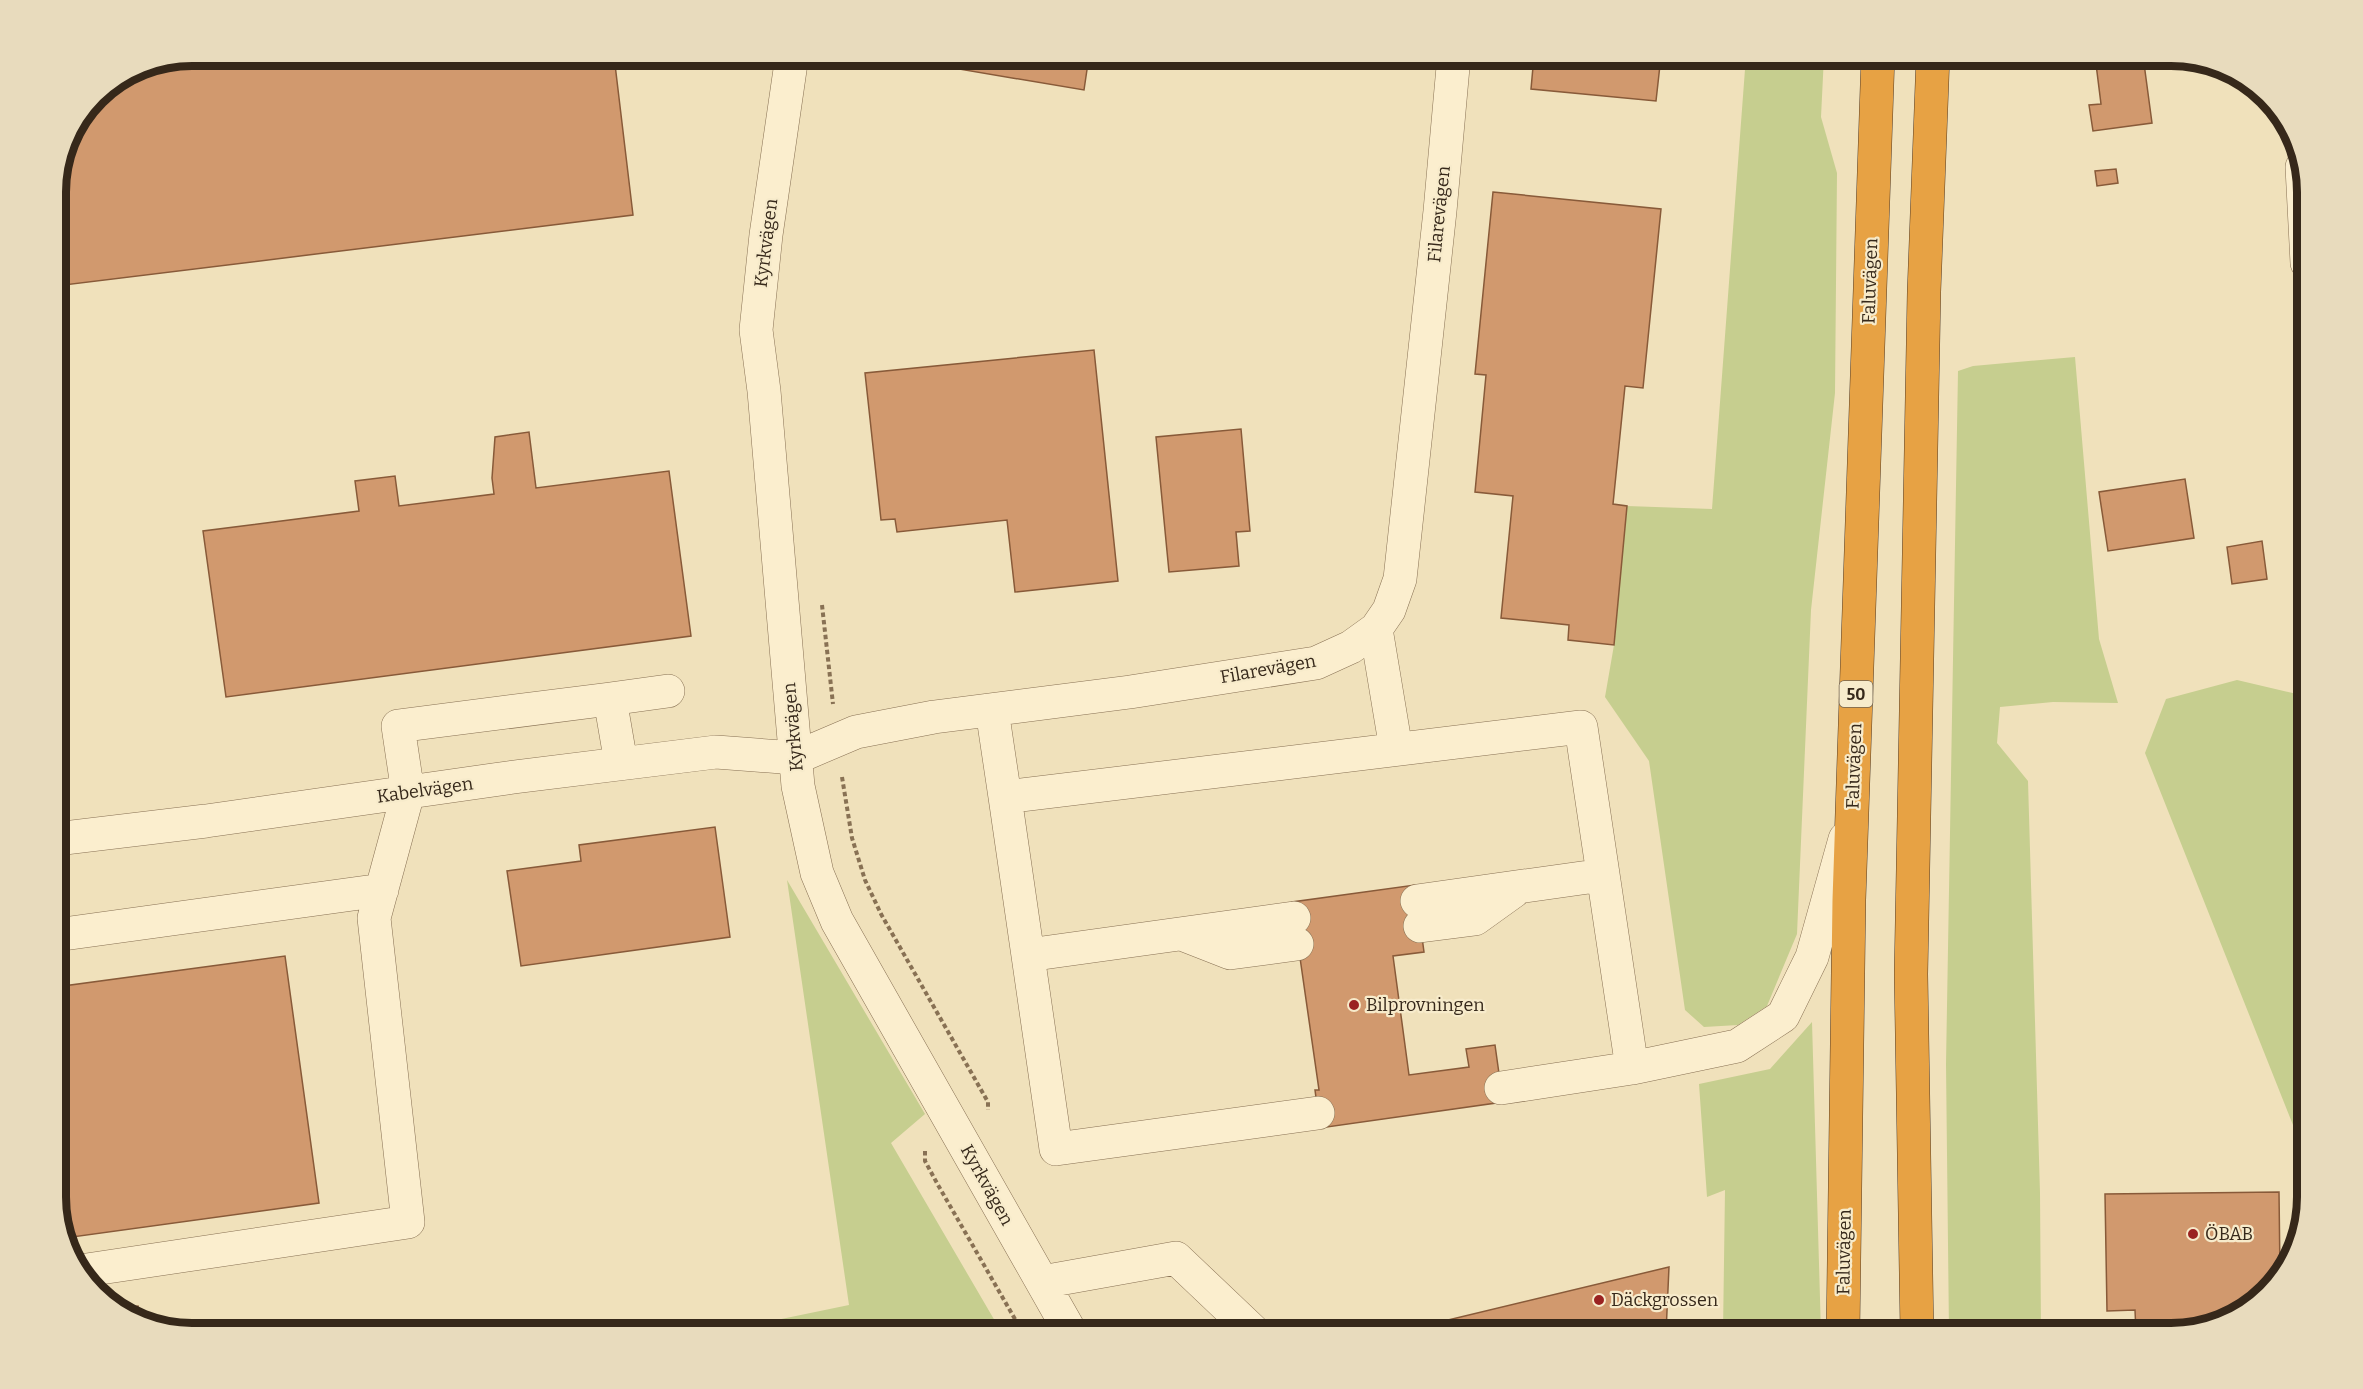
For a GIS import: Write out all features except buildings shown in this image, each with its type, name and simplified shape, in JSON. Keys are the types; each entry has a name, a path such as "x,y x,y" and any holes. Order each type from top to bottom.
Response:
{"highway":[{"name":"Faluvägen","path":"1843,1323 1846,1033 1852,811 1878,66"},
{"path":"1917,1323 1911,974 1923,340 1933,66"}],"street":[{"name":"Kyrkvägen","path":"791,66 766,235 756,330 764,391 798,786 817,873 837,921 1065,1323"},
{"name":"Filarevägen","path":"795,758 856,732 934,717 1130,692 1316,663 1351,647 1376,629 1389,610 1401,568 1435,258 1453,66"},
{"path":"1376,629 1396,749"},
{"path":"89,1270 408,1222 374,918 408,793 398,726 668,691"},
{"path":"610,699 621,763"},
{"path":"993,710 1056,1149 1318,1113"},
{"path":"1005,797 1581,727 1632,1068"},
{"name":"Kabelvägen","path":"66,838 716,752 795,758"},
{"path":"1501,1088 1632,1068 1737,1046 1783,1016 1812,957 1852,811"},
{"path":"1419,914 1474,919 1520,887 1603,875"},
{"path":"66,934 382,890"},
{"path":"1028,955 1182,934 1296,931"},
{"path":"1042,1282 1176,1258 1244,1323"}],"path":[{"path":"820,595 837,742 852,838 865,880 881,914 987,1102 988,1110 984,1117 926,1148 925,1161 1017,1323"}],"green space":[{"path":"1745,66 1824,66 1821,117 1837,173 1835,393 1811,610 1797,934 1767,1006 1738,1025 1704,1027 1685,1010 1649,761 1605,697 1614,645 1627,506 1712,509"},
{"path":"2075,357 2099,639 2118,703 2053,702 2000,707 1997,743 2028,781 2040,1193 2041,1323 1949,1323 1946,1064 1958,371 1973,366"},
{"path":"2237,680 2297,694 2297,1130 2295,1130 2145,753 2166,699"},
{"path":"787,880 925,1114 891,1143 996,1323 762,1323 849,1305"},
{"path":"1812,1022 1821,1323 1723,1323 1725,1190 1707,1197 1699,1084 1770,1069"}],"place":[{"name":"Bilprovningen","path":"1354,1005"},
{"name":"ÖBAB","path":"2193,1234"},
{"name":"Däckgrossen","path":"1599,1300"}]}
